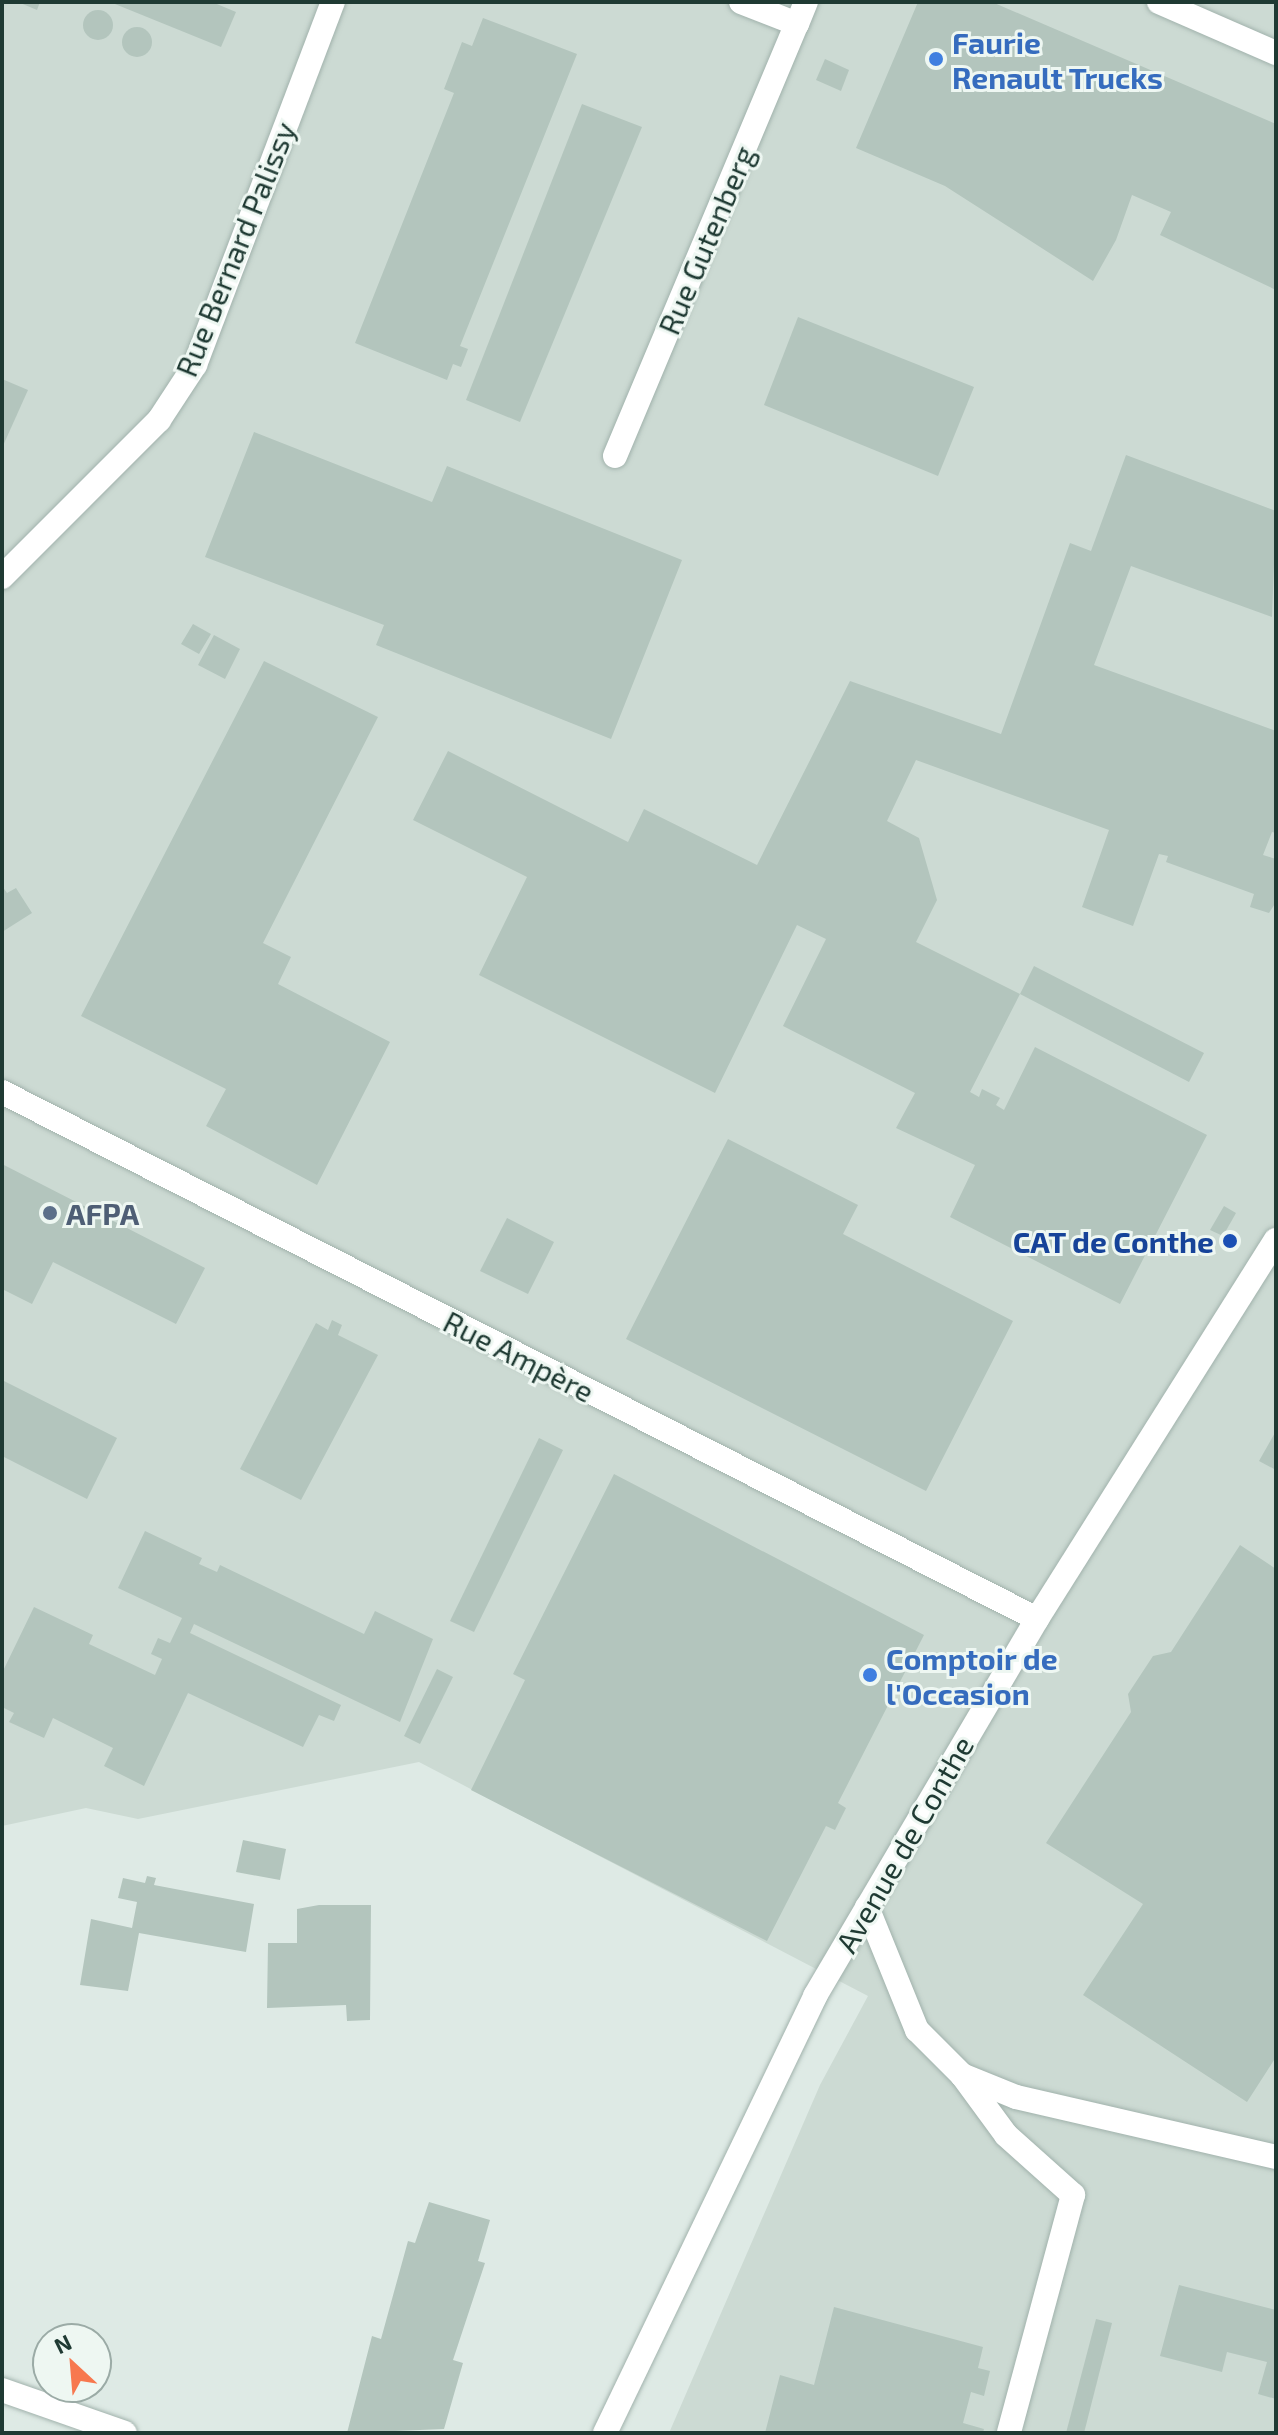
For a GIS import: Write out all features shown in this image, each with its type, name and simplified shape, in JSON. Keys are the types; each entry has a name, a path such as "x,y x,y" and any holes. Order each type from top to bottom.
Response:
{"street":[{"name":"Rue Bernard Palissy","path":"2,577 159,420 195,365 333,2"},
{"name":"Rue Gutenberg","path":"615,456 802,13 741,2"},
{"path":"1159,2 1276,53"},
{"name":"Rue Ampère","path":"2,1092 1037,1619"},
{"name":"Avenue de Conthe","path":"605,2433 815,1996 1037,1619 1276,1240"},
{"path":"867,1907 917,2030 962,2075 1006,2135 1073,2195 1009,2433"},
{"path":"962,2075 1016,2097 1276,2157"},
{"path":"2,2390 125,2433"}],"shaded area":[{"path":"2,2 1276,2 1276,2433 669,2433 820,2085 868,1996 419,1762 138,1819 86,1808 2,1826"}],"building":[{"path":"18,2 40,2 37,10"},
{"path":"110,2 212,2 236,12 221,47"},
{"path":"918,2 992,2 1276,124 1276,290 1160,235 1171,212 1132,195 1116,240 1093,281 945,186 856,148"},
{"path":"98,10 109,14 113,25 109,36 98,40 87,36 83,25 87,14"},
{"path":"483,18 577,54 460,346 468,349 461,367 453,364 447,380 355,343 454,93 444,89 462,42 472,46"},
{"path":"137,27 148,31 152,42 148,53 137,57 126,53 122,42 126,31"},
{"path":"825,59 849,70 841,91 816,80"},
{"path":"582,104 642,127 520,422 466,400"},
{"path":"798,317 974,387 938,476 764,405"},
{"path":"2,379 28,390 2,448"},
{"path":"254,432 432,502 447,466 682,560 611,739 376,645 384,625 205,557"},
{"path":"1126,455 1276,511 1272,617 1131,566 1094,665 1276,731 1276,833 1272,832 1263,855 1276,859 1276,902 1269,913 1250,907 1254,894 1166,862 1168,856 1159,854 1133,926 1082,907 1109,830 916,760 887,821 919,838 937,900 916,942 1020,994 970,1092 979,1097 982,1089 1000,1098 996,1105 1004,1110 1035,1047 1207,1135 1120,1304 950,1217 975,1165 896,1128 915,1093 783,1026 826,939 797,925 715,1093 479,975 527,877 413,820 448,751 628,842 644,809 757,865 850,681 1001,734 1070,543 1091,551"},
{"path":"193,624 211,634 199,654 181,644"},
{"path":"214,635 240,649 225,679 198,665"},
{"path":"264,661 378,717 263,943 291,957 278,984 390,1042 317,1185 206,1126 226,1089 81,1016"},
{"path":"2,886 7,893 16,888 32,913 2,932"},
{"path":"1034,966 1204,1053 1189,1082 1020,994"},
{"path":"728,1139 858,1205 843,1234 1013,1321 926,1491 626,1339"},
{"name":"AFPA","path":"2,1164 205,1268 176,1324 53,1262 32,1304 2,1289"},
{"path":"1224,1206 1236,1213 1223,1236 1210,1230"},
{"path":"507,1218 554,1242 528,1294 480,1271"},
{"path":"332,1320 342,1325 338,1335 378,1355 301,1500 240,1469 316,1323 328,1330"},
{"path":"2,1380 117,1438 87,1499 2,1456"},
{"path":"1276,1431 1276,1470 1259,1461"},
{"path":"539,1438 563,1450 474,1632 450,1621"},
{"path":"614,1474 924,1635 838,1803 846,1808 835,1830 826,1826 767,1941 471,1790 525,1680 513,1674"},
{"path":"145,1531 202,1558 199,1564 217,1572 220,1565 364,1634 375,1611 433,1639 400,1722 194,1624 190,1633 341,1705 334,1721 319,1715 303,1747 188,1693 144,1786 104,1766 113,1748 53,1718 44,1738 9,1722 14,1713 2,1707 2,1673 34,1607 93,1635 89,1644 155,1675 162,1659 151,1654 158,1638 170,1643 182,1618 118,1588"},
{"path":"1240,1545 1276,1569 1276,2057 1247,2102 1083,1995 1143,1904 1046,1843 1131,1712 1128,1694 1153,1656 1171,1652"},
{"path":"437,1669 453,1677 420,1744 404,1736"},
{"path":"243,1840 286,1849 280,1880 236,1872"},
{"path":"147,1876 156,1878 154,1885 254,1904 246,1952 139,1933 128,1991 80,1985 91,1919 132,1928 137,1902 118,1898 123,1878 145,1883"},
{"path":"319,1905 371,1905 370,2020 347,2021 346,2005 267,2008 268,1943 297,1943 297,1909"},
{"path":"429,2202 490,2220 478,2261 485,2263 453,2360 463,2363 444,2429 347,2433 372,2336 381,2339 408,2241 415,2243"},
{"path":"1179,2285 1276,2310 1276,2399 1258,2394 1267,2362 1227,2352 1222,2372 1160,2356"},
{"path":"834,2307 983,2347 978,2368 990,2371 984,2396 971,2392 963,2423 984,2429 983,2433 765,2433 780,2375 814,2385"},
{"path":"1096,2319 1112,2323 1084,2433 1066,2433"}],"place":[{"name":"Faurie Renault Trucks","path":"936,59"},
{"name":"AFPA","path":"50,1213"},
{"name":"CAT de Conthe","path":"1230,1241"},
{"name":"Comptoir de l'Occasion","path":"870,1675"}]}
